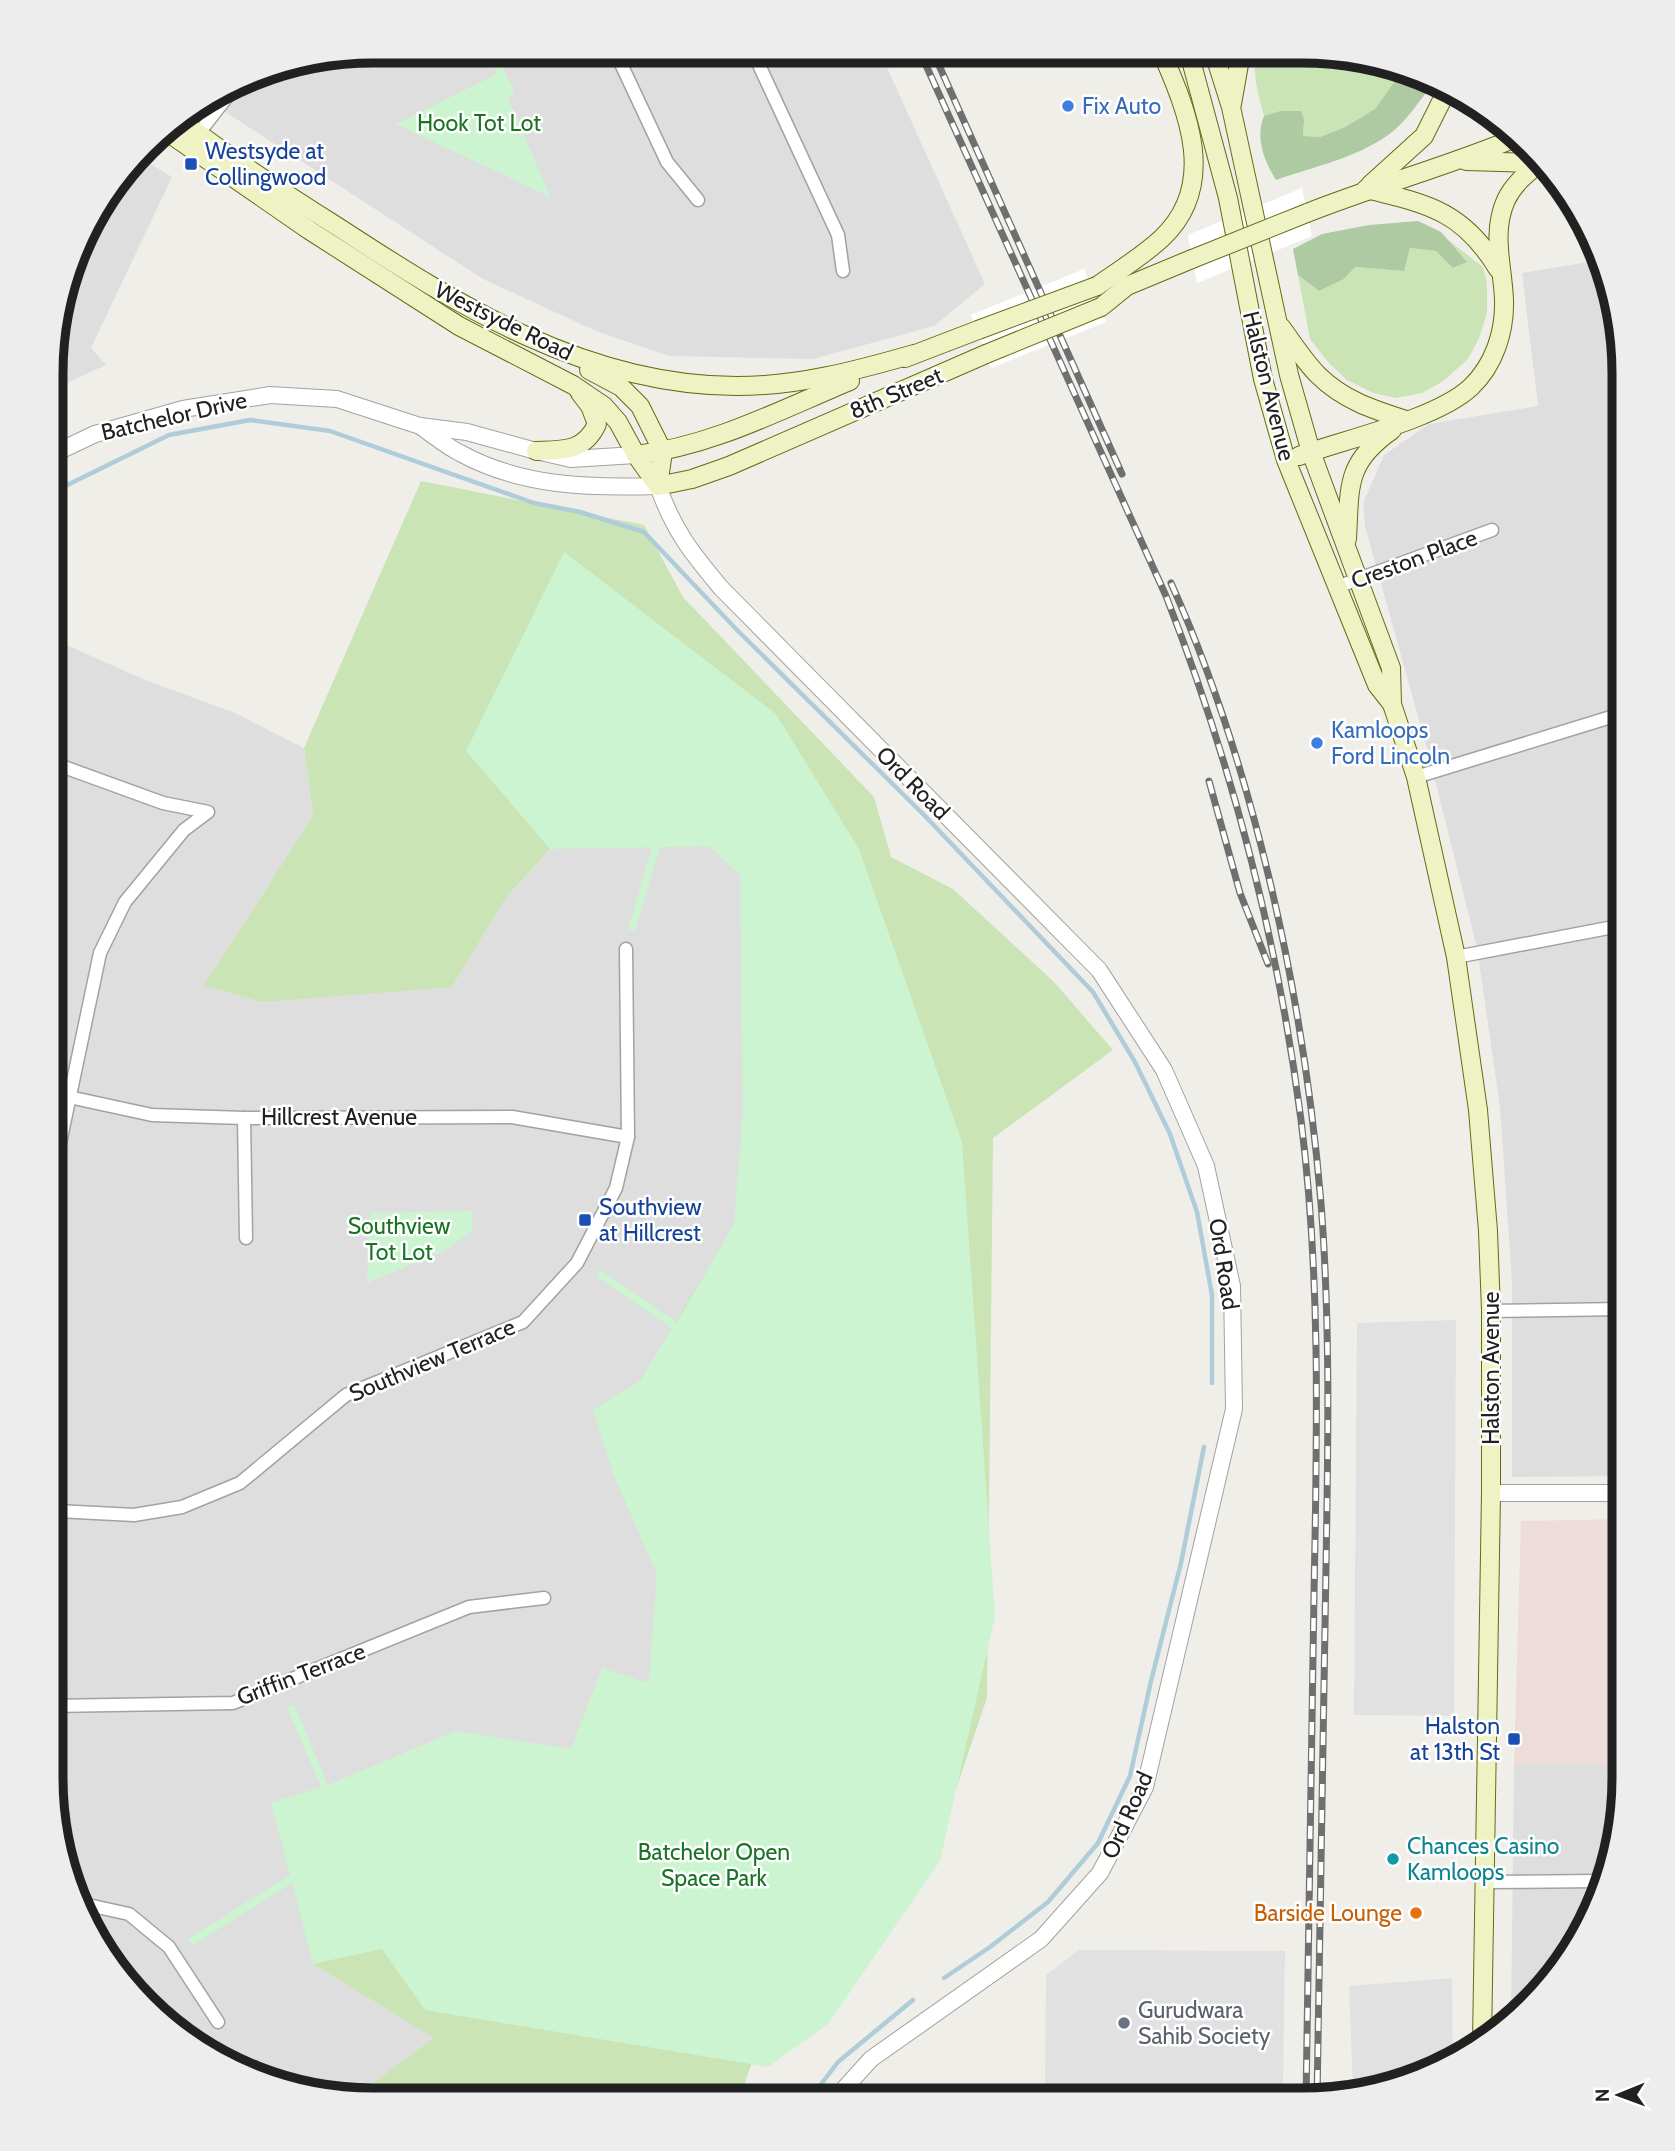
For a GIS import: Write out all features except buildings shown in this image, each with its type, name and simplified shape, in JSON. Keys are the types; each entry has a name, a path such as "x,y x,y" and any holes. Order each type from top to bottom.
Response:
{"main road":[{"path":"1097,286 1161,238 1181,215 1192,188 1195,152 1166,63"},
{"name":"Halston Avenue","path":"1192,63 1228,198 1263,379 1286,460 1377,685 1392,704"},
{"name":"Halston Avenue","path":"1217,63 1231,107 1289,375 1311,452 1391,668 1392,704 1416,777 1456,957 1478,1110 1488,1231 1491,1311 1491,1493 1482,2030"},
{"path":"1231,107 1239,63"},
{"path":"1366,189 1424,136 1443,97"},
{"name":"Westsyde Road","path":"184,127 193,140 309,230 459,327 573,386 604,406 618,422 636,455 658,486"},
{"name":"Westsyde Road","path":"176,134 193,140 468,308 543,345 635,376 735,386 781,385 830,377 914,354"},
{"name":"8th Street","path":"658,486 692,479 729,466 1101,307 1127,286 1307,212 1366,189 1459,161 1507,141"},
{"name":"8th Street","path":"1459,161 1530,164"},
{"path":"1286,460 1443,406 1471,387 1490,365 1501,334 1504,301 1498,239 1500,219 1506,201 1533,167"},
{"path":"1366,189 1419,204 1452,217 1472,232 1500,270"},
{"name":"8th Street","path":"663,452 720,436 914,354 1097,286 1127,286"},
{"path":"1278,324 1318,375 1341,394 1370,409 1406,420"},
{"path":"543,345 621,387 640,406 663,452 658,486"},
{"path":"536,452 569,449 582,444 592,435 597,424 590,405 573,386"},
{"path":"1346,547 1350,490 1356,463 1373,443 1406,420"},
{"name":"Batchelor Drive","path":"636,455 663,452"}],"street":[{"path":"621,63 667,162 698,200"},
{"path":"758,63 838,235 844,271"},
{"path":"193,140 223,102"},
{"name":"Batchelor Drive","path":"63,449 95,434 183,410 270,395 337,399 420,426 467,432 536,452 571,458 636,455"},
{"name":"Batchelor Drive","path":"420,426 460,453 510,473 559,485 601,488 658,486"},
{"name":"Ord Road","path":"658,486 670,518 682,539 721,588 1098,970 1164,1070 1206,1166 1232,1286 1234,1409 1145,1787 1100,1873 1041,1939 871,2059 844,2088"},
{"name":"Creston Place","path":"1337,587 1492,530"},
{"path":"1416,777 1612,717"},
{"path":"63,767 163,803 208,813 184,830 125,902 100,953 63,1127"},
{"path":"1456,957 1612,927"},
{"name":"Southview Terrace","path":"63,1511 134,1515 182,1507 240,1483 346,1395 523,1322 577,1263 616,1188 628,1137 626,949"},
{"name":"Hillcrest Avenue","path":"63,1095 152,1115 244,1118 512,1116 628,1137"},
{"path":"244,1118 246,1238"},
{"path":"1491,1311 1612,1309"},
{"path":"1491,1493 1612,1493"},
{"name":"Griffin Terrace","path":"63,1706 233,1703 469,1607 544,1598"},
{"path":"1483,1882 1595,1881"},
{"path":"91,1906 129,1914 169,1947 218,2022"}],"shaded area":[{"path":"885,63 985,284 934,326 813,359 669,356 596,331 483,279 216,106 273,79 312,69 353,64"},
{"path":"147,162 172,177 91,348 106,365 63,384 66,332 79,273 95,236 115,201"},
{"path":"1591,262 1606,312 1611,353 1612,1476 1512,1477 1512,1282 1500,1107 1477,948 1428,752 1365,526 1363,503 1384,455 1429,424 1538,406 1522,273"},
{"path":"63,643 143,679 235,713 304,748 313,816 204,985 452,987 507,896 550,849 709,846 740,875 743,1111 734,1224 640,1381 593,1410 614,1476 657,1574 649,1684 602,1668 571,1749 456,1731 328,1785 272,1803 313,1964 435,2038 367,2088 312,2082 273,2072 236,2056 184,2024 140,1982 105,1933 79,1878 69,1839 63,1778"},
{"path":"1456,1320 1454,1716 1354,1715 1357,1323"},
{"path":"1612,1519 1612,1764 1514,1764 1521,1521"},
{"path":"1514,1764 1612,1764 1609,1819 1596,1878 1580,1915 1560,1950 1535,1982 1511,2006"},
{"path":"1079,1950 1285,1951 1283,2084 1045,2085 1046,1975"},
{"path":"1452,1978 1453,2048 1402,2072 1353,2084 1349,1986"}],"green space":[{"name":"Hook Tot Lot","path":"492,63 501,63 515,94 508,97 550,197 396,124 497,74"},
{"path":"1255,63 1302,63 1363,69 1398,78 1375,109 1345,127 1320,137 1303,136 1304,120 1280,111 1264,116 1255,76"},
{"path":"1397,78 1428,90 1394,130 1376,143 1348,156 1276,180 1262,149 1260,132 1264,116 1280,111 1301,111 1304,120 1303,136 1320,137 1345,127 1375,109"},
{"path":"1418,221 1441,232 1467,262 1453,268 1436,251 1410,248 1404,271 1355,267 1344,279 1319,291 1298,275 1293,249 1322,234 1369,225"},
{"path":"1447,239 1483,267 1487,283 1487,313 1479,338 1468,359 1442,382 1422,393 1396,398 1373,393 1347,380 1310,339 1298,275 1319,291 1344,279 1355,267 1404,271 1410,248 1436,251 1454,268 1466,262"},
{"name":"Batchelor Open Space Park","path":"421,481 644,525 683,597 874,797 891,857 953,889 1054,982 1113,1050 993,1138 987,1698 924,1883 751,2065 743,2088 366,2088 434,2038 313,1964 271,1803 328,1785 456,1731 571,1749 602,1668 649,1683 657,1574 614,1476 593,1410 640,1381 734,1224 743,1111 740,875 709,846 550,849 507,896 452,987 262,1002 204,985 313,816 304,748"},
{"name":"Batchelor Open Space Park","path":"564,552 776,714 859,849 962,1142 995,1616 940,1861 828,2024 768,2067 425,2010 382,1949 313,1964 292,1883 193,1945 188,1939 290,1875 271,1803 321,1787 287,1707 294,1704 328,1785 456,1731 571,1749 602,1668 649,1683 657,1574 614,1476 593,1410 640,1381 672,1328 596,1276 600,1270 677,1322 734,1224 743,1111 740,875 709,846 660,847 635,931 628,929 652,847 550,849 466,751"},
{"name":"Southview Tot Lot","path":"472,1211 472,1231 444,1251 367,1283 370,1213"}],"pier":[{"path":"1302,188 1312,236 1197,283 1188,235"},
{"path":"1084,269 1106,322 991,368 971,315"}],"waterway":[{"path":"63,487 169,435 250,420 330,431 534,503 580,512 644,532 736,629 924,815 1093,992 1135,1062 1170,1134 1197,1212 1212,1295 1212,1383"},
{"path":"944,1978 990,1947 1048,1902 1098,1843 1130,1776 1181,1563 1204,1447"},
{"path":"818,2088 838,2062 913,2000"}],"railway":[{"path":"925,63 1166,596 1212,724 1232,789 1266,920 1279,986 1301,1120 1315,1298 1316,1476 1306,2088"},
{"path":"938,63 1122,474"},
{"path":"1171,583 1201,655 1227,730 1271,887 1302,1046 1321,1203 1327,1309 1328,1416 1317,2087"},
{"path":"1209,781 1240,893 1268,964"}],"place":[{"name":"Fix Auto","path":"1068,106"},
{"name":"Westsyde at Collingwood","path":"191,164"},
{"name":"Kamloops Ford Lincoln","path":"1317,743"},
{"name":"Southview at Hillcrest","path":"585,1220"},
{"name":"Halston at 13th St","path":"1514,1739"},
{"name":"Chances Casino Kamloops","path":"1393,1859"},
{"name":"Barside Lounge","path":"1416,1913"},
{"name":"Gurudwara Sahib Society","path":"1124,2023"}]}
